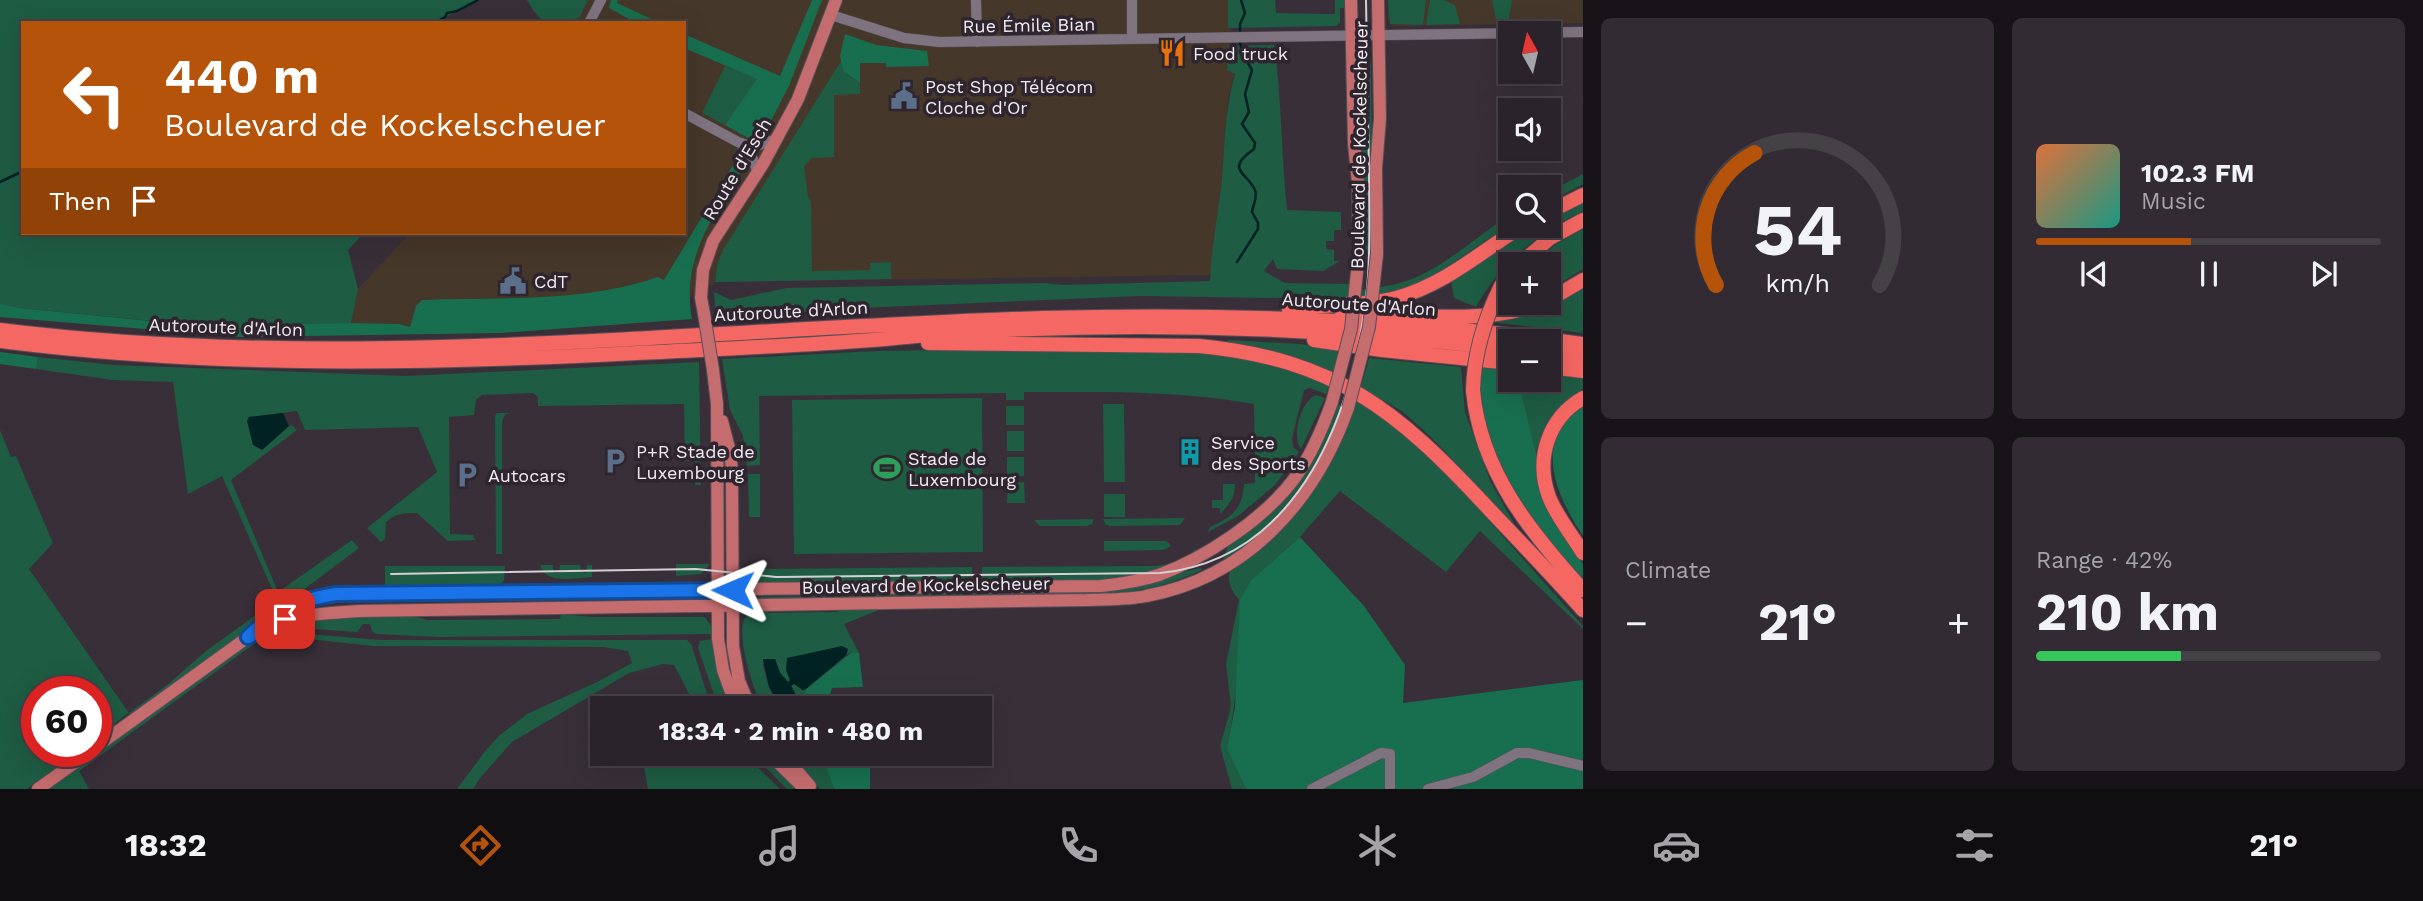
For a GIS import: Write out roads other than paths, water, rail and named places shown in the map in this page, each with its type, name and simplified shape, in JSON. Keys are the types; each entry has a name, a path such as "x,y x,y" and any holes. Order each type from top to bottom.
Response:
{"highway":[{"path":"1561,206 1583,195"},
{"path":"1534,252 1550,238 1583,220"},
{"path":"1289,310 1376,302 1420,290 1445,279 1505,238"},
{"path":"1561,293 1583,280"},
{"path":"1498,293 1481,334 1473,390 1475,410 1488,453 1517,510 1542,545 1583,590"},
{"path":"1118,316 1153,308 1478,316 1498,313"},
{"name":"Autoroute d'Arlon","path":"0,330 175,345 349,349 521,345 915,323 1118,316 1242,317 1329,320 1474,331 1583,344"},
{"name":"Autoroute d'Arlon","path":"0,341 97,353 325,362 497,360 871,341 948,333 1072,329 1201,328 1330,332 1498,348"},
{"path":"1072,329 1311,339 1382,350 1498,362"},
{"path":"871,341 1199,346 1236,349 1298,365 1356,391 1410,429 1446,463 1583,610"},
{"path":"1561,355 1583,358"},
{"path":"1561,368 1583,371"},
{"path":"1583,398 1558,418 1549,434 1544,454 1544,477 1555,507 1583,553"}],"main road":[{"name":"Route d'Esch","path":"732,696 723,670 717,606 717,404 702,283 706,257 713,241 758,173 798,99 836,0"},
{"name":"Boulevard de Kockelscheuer","path":"248,637 263,623 289,606 303,600 336,594 1101,586 1158,575 1203,553 1268,507 1293,480 1323,428 1332,402 1351,329 1359,253 1351,0"},
{"name":"Boulevard de Kockelscheuer","path":"248,637 285,619 331,612 1126,599 1183,586 1211,575 1245,554 1292,512 1316,480 1348,408 1369,327 1377,254 1376,169 1380,118 1378,0"},
{"name":"Route d'Esch","path":"717,404 731,456 733,646 739,681 745,696"},
{"path":"112,735 248,637"},
{"path":"781,766 805,789"},
{"path":"793,766 812,789"},
{"path":"38,789 69,767"}],"street":[{"path":"590,21 601,0"},
{"path":"976,0 977,42"},
{"path":"1132,0 1132,39"},
{"name":"Rue Émile Bian","path":"831,15 873,30 920,41 1583,32"},
{"path":"686,114 738,142 753,147 777,139"},
{"path":"738,142 750,152 758,173"},
{"path":"1312,789 1381,753 1390,754 1390,789"},
{"path":"1428,789 1473,777 1517,753 1529,753 1583,765"}],"waterway":[{"path":"438,21 447,13 478,0"},
{"path":"1240,35 1240,24 1245,13 1241,0"},
{"path":"1237,262 1258,229 1252,212 1256,193 1239,166 1245,156 1254,149 1255,143 1242,124 1249,112 1245,94 1252,70 1242,53 1240,42"},
{"path":"0,182 21,172"}],"tram line":[{"path":"391,574 696,569 776,577 1160,573 1209,562 1250,540 1284,509 1312,471 1333,428 1349,382 1360,335 1367,288 1369,244 1366,0"}],"place":[{"name":"Food truck","path":"1172,53"},
{"name":"Post Shop Télécom Cloche d'Or","path":"904,96"},
{"name":"CdT","path":"513,281"},
{"name":"Service des Sports","path":"1190,452"},
{"name":"P+R Stade de Luxembourg","path":"615,461"},
{"name":"Stade de Luxembourg","path":"887,468"},
{"name":"Autocars","path":"467,475"}]}
